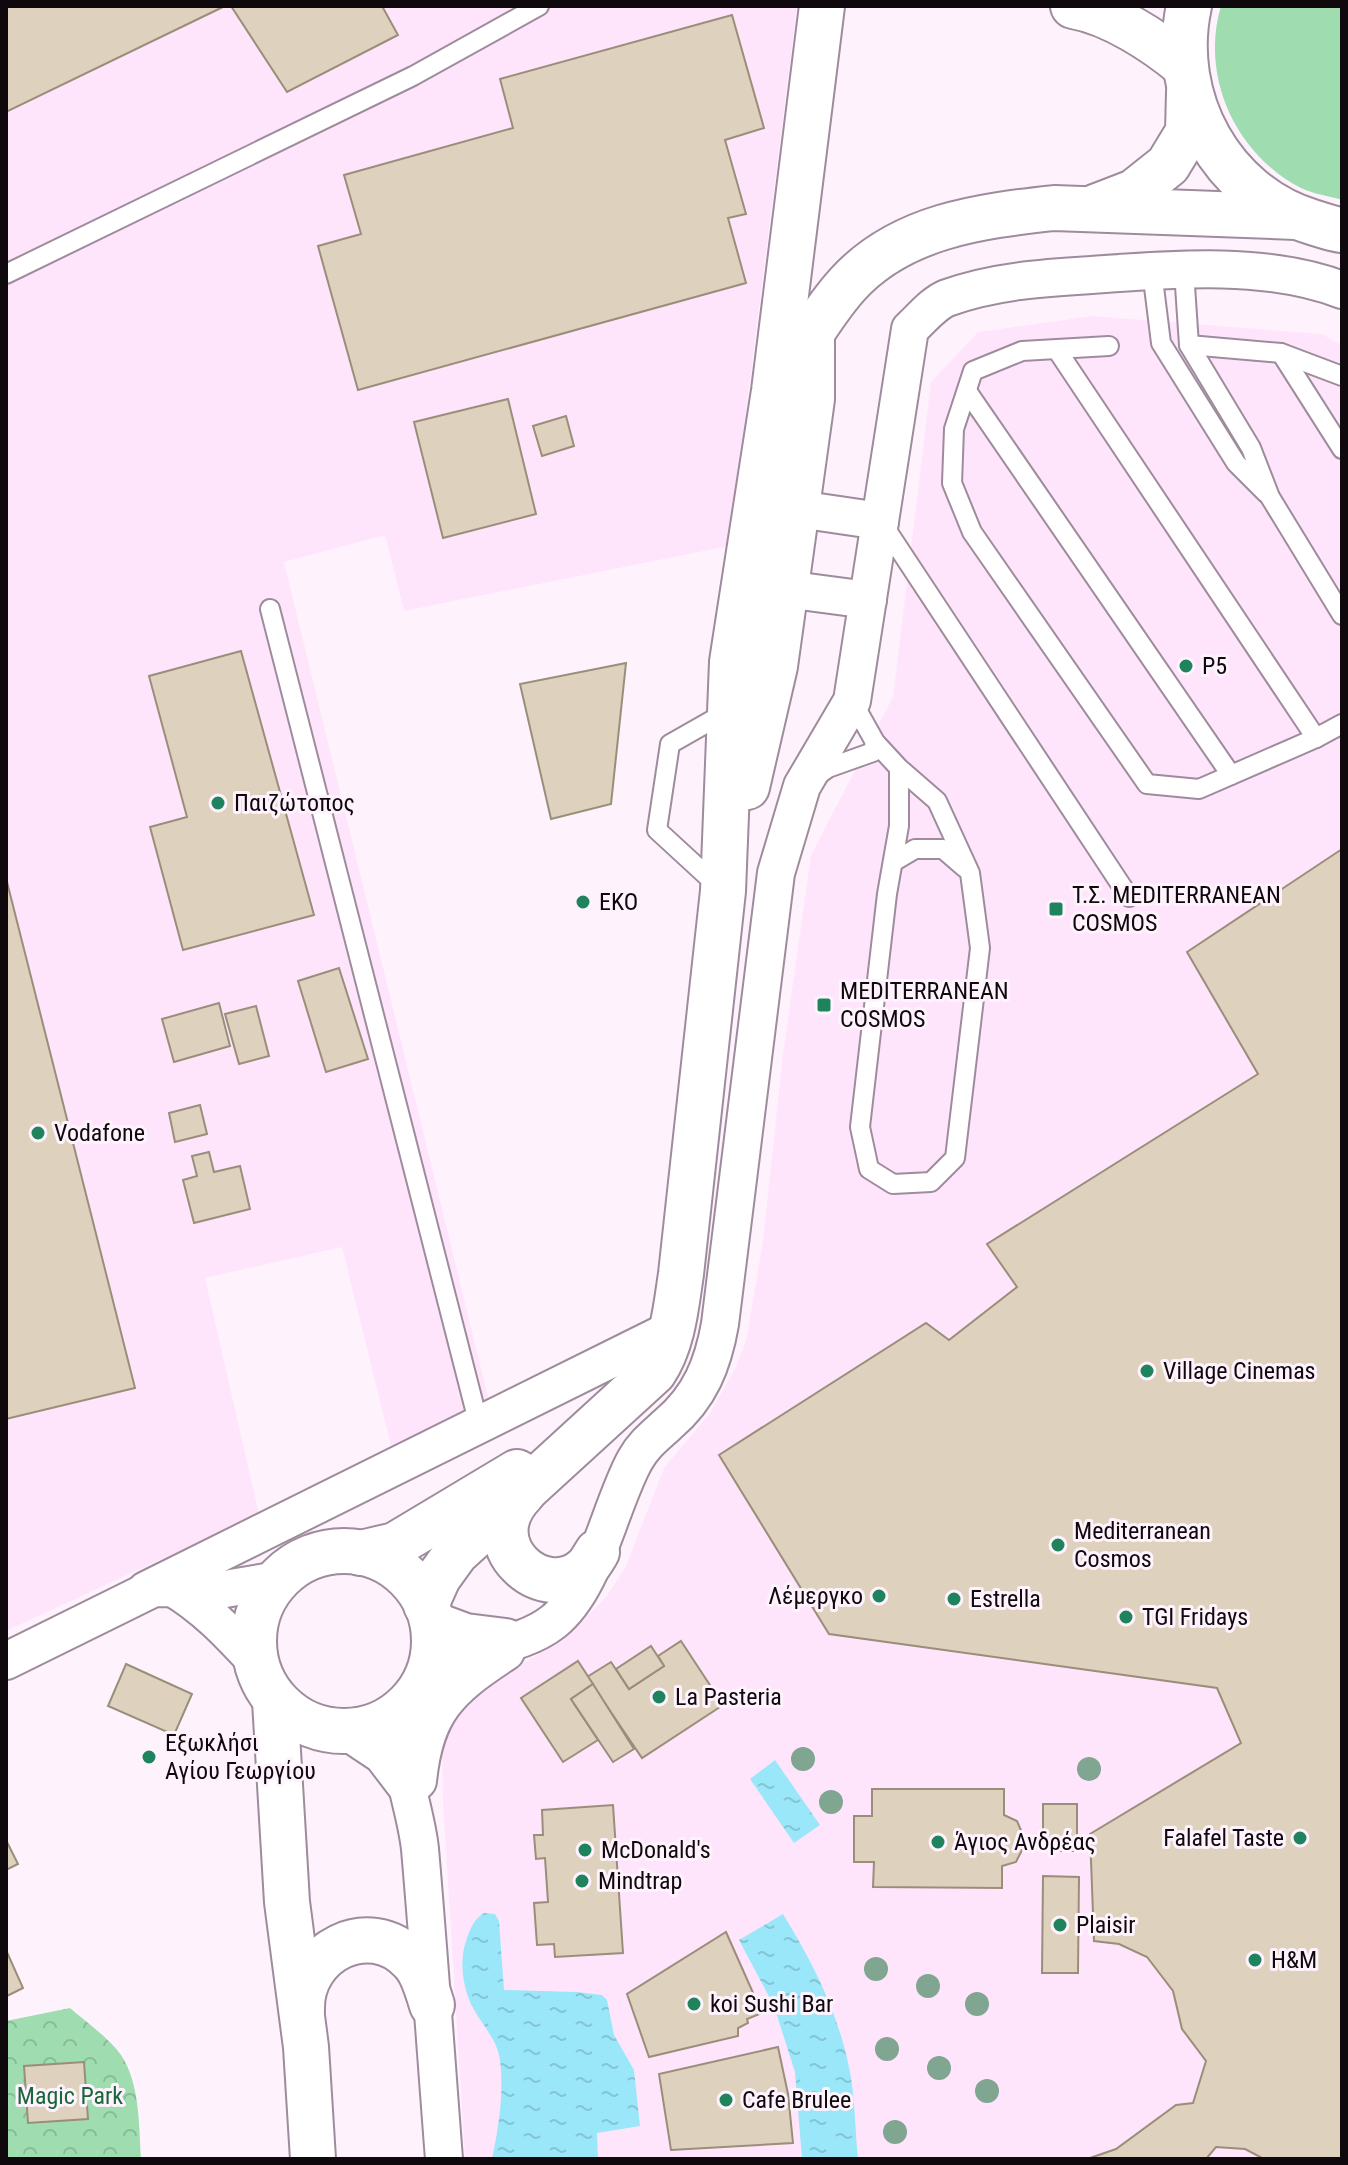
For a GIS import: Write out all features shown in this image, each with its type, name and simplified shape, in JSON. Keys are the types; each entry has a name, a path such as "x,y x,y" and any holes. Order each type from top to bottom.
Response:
{"street":[{"path":"429,1612 438,1578 456,1553 654,1372 664,1356 672,1329 683,1259 723,891 732,662 765,582 776,506 774,391 822,6"},
{"path":"1079,6 1156,42 1187,79 1200,124 1240,179 1266,201 1296,217 1342,230"},
{"path":"1089,210 1134,192 1168,165 1188,132 1185,27 1189,6"},
{"path":"774,391 846,286 869,264 902,243 939,227 1014,212 1054,208 1296,217"},
{"path":"413,1806 425,1737 437,1712 467,1680 529,1634 553,1621 573,1601 597,1552 634,1461 646,1443 669,1424 698,1391 715,1351 776,873 802,786 852,701 910,329 944,299 1012,281 1168,271 1256,272 1296,276 1342,290"},
{"path":"776,506 812,399 812,336"},
{"path":"776,506 880,521"},
{"path":"765,582 868,600"},
{"path":"723,891 775,666 765,582"},
{"path":"6,1661 158,1588 672,1329"},
{"path":"413,1806 402,1778 382,1755 338,1731 298,1719 275,1701 260,1676 254,1633 269,1591 278,1580 311,1557 331,1552 361,1553 395,1545 602,1421"},
{"path":"523,1492 507,1516 505,1531 507,1546 515,1560 527,1571 542,1578 558,1579 574,1575 586,1568 597,1552"},
{"path":"361,1553 383,1560 416,1586 429,1612 434,1646 402,1724 400,1752 413,1806 444,2159"},
{"path":"158,1588 225,1589 278,1580"},
{"path":"158,1588 201,1607 256,1662"},
{"path":"429,1612 466,1632 529,1634"},
{"path":"283,1835 305,1765 315,1749 338,1731 355,1731 383,1723 418,1689 462,1654 529,1634"},
{"path":"275,1701 287,1902 302,2020 313,2159"},
{"path":"302,2020 306,1982 317,1963 334,1949 355,1941 377,1941 399,1949 414,1962 432,2005"}],"lane":[{"path":"6,274 413,76 539,6"},
{"path":"1168,271 1161,343 1236,463 1270,497"},
{"path":"1168,271 1189,345 1251,448 1270,497 1342,615"},
{"path":"1189,345 1281,353 1342,376"},
{"path":"1109,346 1022,351 973,371 954,429 952,483 972,532 1147,784 1199,789 1342,724"},
{"path":"1057,350 1316,738"},
{"path":"1281,353 1342,449"},
{"path":"967,391 1231,775"},
{"path":"880,521 1129,897"},
{"path":"270,609 479,1425"},
{"path":"852,701 875,742 937,801 970,873 980,948 955,1158 931,1182 893,1184 869,1169 860,1127 899,826 899,768"},
{"path":"723,891 657,830 670,744 730,709"},
{"path":"802,786 828,768 873,752 875,742"},
{"path":"893,862 915,849 943,849 970,873"}],"shaded area":[{"path":"6,6 797,6 729,546 404,611 385,535 284,562 489,1401 392,1450 342,1247 205,1278 259,1514 6,1631"},
{"name":"Mediterranean Cosmos","path":"1092,316 1322,334 1342,345 1342,2159 465,2159 443,1802 442,1754 447,1731 471,1693 563,1640 606,1597 625,1568 664,1468 710,1413 737,1365 747,1337 763,1240 783,1054 811,855 893,697 931,382 978,332"}],"green space":[{"path":"1221,6 1342,6 1342,200 1301,188 1278,173 1241,134 1228,110 1215,59"},
{"name":"Magic Park","path":"70,2008 110,2043 127,2066 137,2105 141,2159 6,2159 6,2021"}],"water":[{"path":"775,1760 820,1825 794,1843 750,1779"},
{"path":"484,1913 495,1914 499,1921 504,1990 577,1992 602,1995 607,2000 614,2035 634,2070 640,2126 597,2133 598,2159 492,2159 500,2110 500,2060 492,2038 471,2004 463,1971 467,1938 478,1917"},
{"path":"783,1914 814,1969 838,2026 851,2078 858,2159 802,2159 795,2072 774,2006 739,1940"}],"building":[{"path":"6,6 225,6 6,112"},
{"path":"231,6 382,6 398,35 287,92"},
{"path":"732,15 764,128 725,140 746,214 728,218 746,283 358,390 318,246 361,234 344,175 513,128 500,79"},
{"path":"508,399 536,514 443,538 414,422"},
{"path":"566,416 574,446 542,456 533,426"},
{"path":"241,651 314,915 183,950 150,827 187,817 149,676"},
{"path":"626,663 611,804 551,819 520,684"},
{"name":"Mediterranean Cosmos","path":"1342,849 1342,2159 1264,2159 1245,2149 1216,2147 1206,2159 1073,2159 1090,2158 1116,2149 1176,2105 1193,2103 1206,2061 1182,2029 1173,1991 1147,1957 1119,1944 1094,1941 1090,1834 1241,1743 1217,1688 829,1634 719,1455 926,1323 949,1340 1017,1287 987,1244 1258,1074 1187,952"},
{"name":"Vodafone","path":"6,878 135,1388 6,1419"},
{"path":"339,968 368,1059 326,1072 298,981"},
{"path":"219,1003 230,1046 174,1062 162,1019"},
{"path":"256,1006 269,1056 239,1064 225,1014"},
{"path":"200,1105 207,1134 175,1142 169,1113"},
{"path":"209,1152 214,1172 240,1166 250,1209 194,1223 183,1180 197,1176 192,1156"},
{"name":"La Pasteria","path":"681,1641 723,1705 642,1758 587,1677 611,1662 629,1689 664,1666 658,1656"},
{"path":"651,1646 664,1666 629,1689 616,1669"},
{"path":"578,1661 593,1684 571,1699 598,1740 563,1762 521,1698"},
{"path":"126,1664 192,1694 174,1735 108,1706"},
{"path":"593,1684 634,1749 613,1762 571,1699"},
{"name":"Άγιος Ανδρέας","path":"872,1789 1004,1789 1004,1815 1017,1821 1023,1835 1022,1850 1016,1862 1002,1866 1002,1888 873,1887 874,1862 854,1862 854,1816 872,1816"},
{"path":"1043,1804 1077,1804 1077,1851 1043,1851"},
{"name":"Mindtrap","path":"613,1805 623,1953 555,1957 554,1944 537,1945 534,1903 548,1902 545,1858 536,1859 534,1835 543,1835 542,1810"},
{"path":"6,1840 18,1864 6,1870"},
{"name":"Plaisir","path":"1043,1876 1079,1877 1078,1973 1042,1973"},
{"name":"koi Sushi Bar","path":"726,1932 762,2013 747,2019 748,2023 738,2028 738,2036 649,2057 627,1994"},
{"path":"6,1950 23,1988 7,1996 6,1992"},
{"name":"Cafe Brulee","path":"778,2047 788,2094 793,2143 671,2150 659,2074"},
{"path":"84,2062 88,2119 28,2123 24,2066"}],"place":[{"name":"P5","path":"1186,666"},
{"name":"Παιζώτοπος","path":"218,803"},
{"name":"EKO","path":"583,902"},
{"name":"Τ.Σ. MEDITERRANEAN COSMOS","path":"1056,909"},
{"name":"MEDITERRANEAN COSMOS","path":"824,1005"},
{"name":"Vodafone","path":"38,1133"},
{"name":"Village Cinemas","path":"1147,1371"},
{"name":"Mediterranean Cosmos","path":"1058,1545"},
{"name":"Λέμεργκο","path":"879,1596"},
{"name":"Estrella","path":"954,1599"},
{"name":"TGI Fridays","path":"1126,1617"},
{"name":"La Pasteria","path":"659,1697"},
{"name":"Εξωκλήσι Αγίου Γεωργίου","path":"149,1757"},
{"name":"Falafel Taste","path":"1300,1838"},
{"name":"Άγιος Ανδρέας","path":"938,1842"},
{"name":"McDonald's","path":"585,1850"},
{"name":"Mindtrap","path":"582,1881"},
{"name":"Plaisir","path":"1060,1925"},
{"name":"H&M","path":"1255,1960"},
{"name":"koi Sushi Bar","path":"694,2004"},
{"name":"Cafe Brulee","path":"726,2100"}]}
